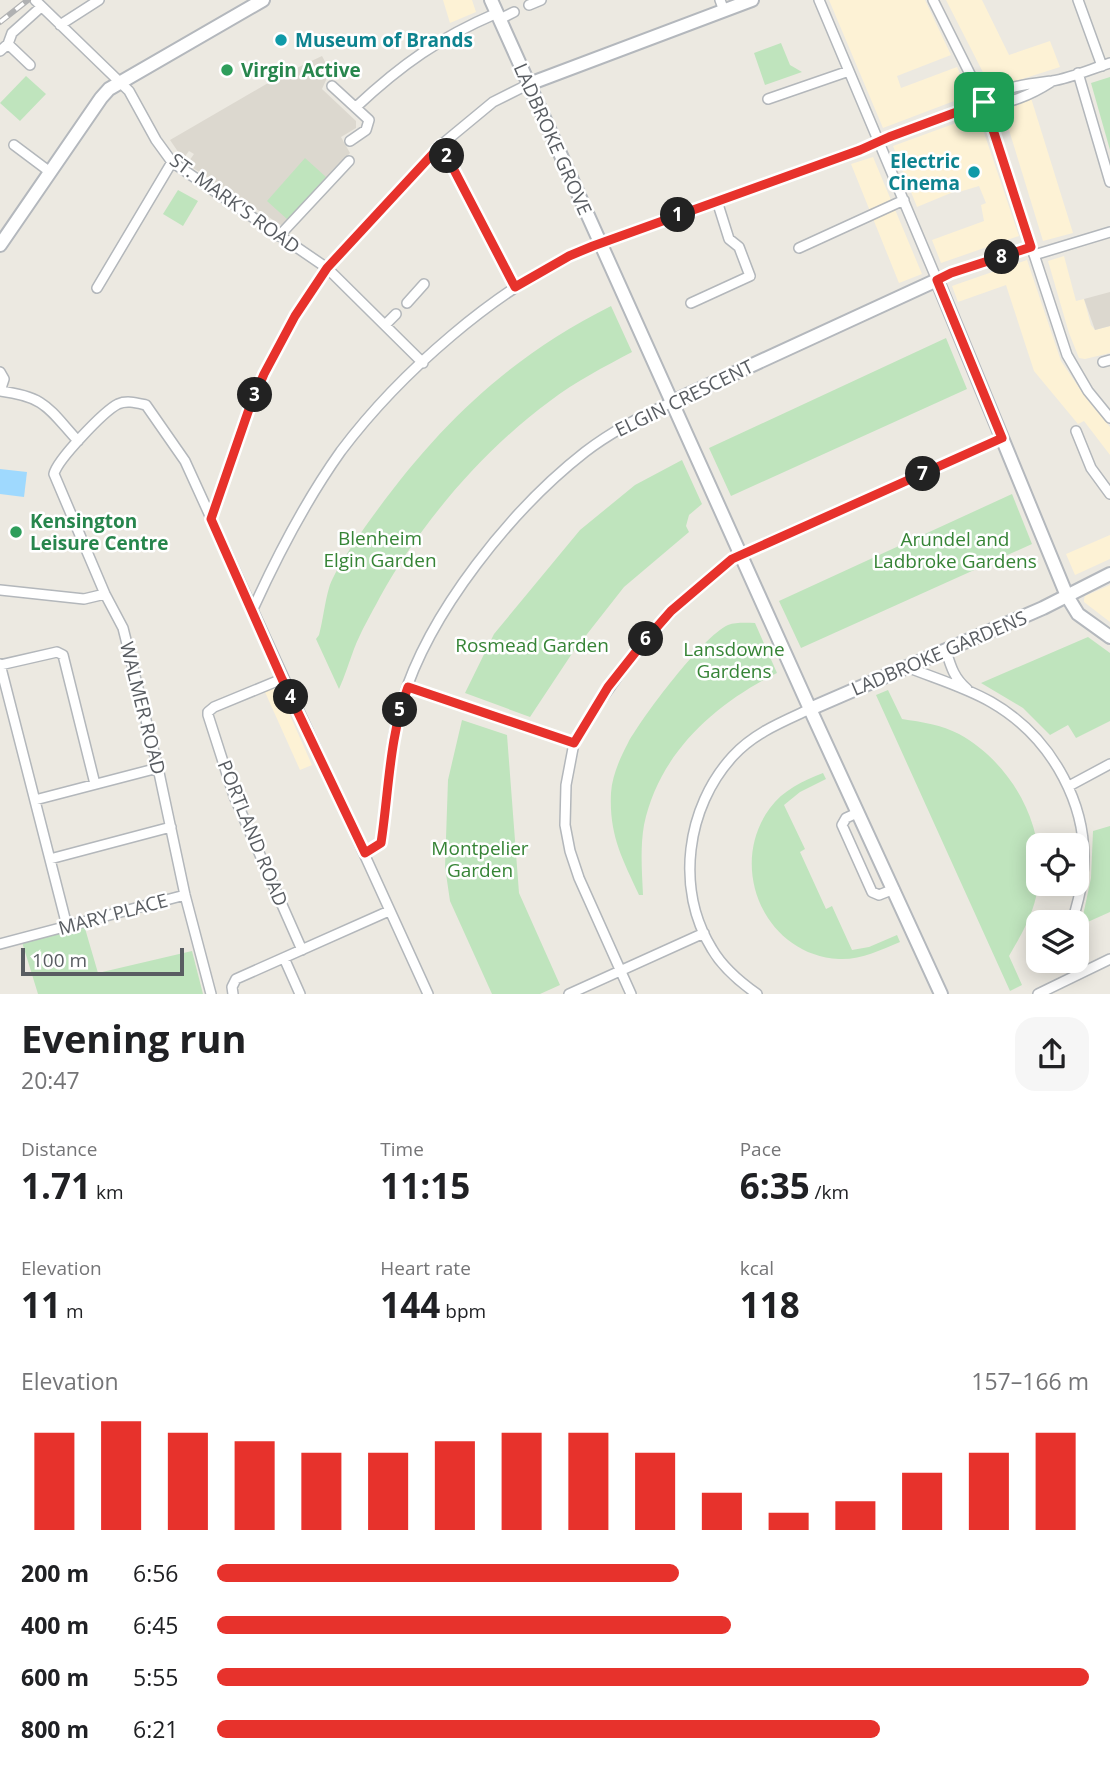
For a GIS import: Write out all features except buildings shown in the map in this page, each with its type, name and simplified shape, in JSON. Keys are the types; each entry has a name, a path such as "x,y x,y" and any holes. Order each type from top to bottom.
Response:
{"main road":[{"path":"0,246 101,98 121,81 263,0"},
{"name":"LADBROKE GROVE","path":"491,0 941,994"},
{"path":"528,84 722,5 752,0"},
{"path":"937,280 1067,596 1078,614 1110,638"},
{"name":"ELGIN CRESCENT","path":"672,402 937,280"},
{"name":"LADBROKE GARDENS","path":"810,709 946,651 1110,574"}],"street":[{"path":"60,25 99,0"},
{"path":"529,5 541,0"},
{"path":"819,0 937,280"},
{"path":"933,0 984,102 1067,355 1088,391 1110,418"},
{"path":"253,609 295,524 341,452 423,363 488,306 569,256 601,243 984,102 993,95 1106,65 1078,0"},
{"path":"0,51 38,3"},
{"name":"ST. MARK'S ROAD","path":"38,3 121,81 137,102 156,140 173,162 327,268 423,363"},
{"path":"356,107 423,51 455,32 514,12"},
{"path":"8,44 30,65"},
{"path":"768,99 849,71"},
{"path":"1078,73 1110,182"},
{"path":"211,519 264,374 295,316 327,268 441,145 493,102 528,84"},
{"path":"332,86 369,120 369,126 350,141"},
{"path":"14,145 50,173"},
{"path":"441,145 515,287"},
{"path":"279,236 348,161"},
{"path":"97,288 173,162"},
{"path":"691,303 750,276 740,247 730,239 717,201"},
{"path":"799,248 904,201"},
{"name":"ELGIN CRESCENT","path":"937,280 951,273 1110,232"},
{"path":"407,303 424,285"},
{"path":"385,325 396,314"},
{"path":"0,372 4,379 0,391 36,398 78,441 121,403 146,405 185,461 282,679 365,853 428,994"},
{"name":"ELGIN CRESCENT","path":"365,853 381,843 396,733 408,687 438,624 460,587 548,484 586,451 623,427 672,402"},
{"path":"1076,431 1091,468 1110,494"},
{"path":"631,994 579,878 565,825 566,785 574,743 608,687 642,644 691,593 727,563 1002,438"},
{"name":"WALMER ROAD","path":"78,441 55,466 54,474 105,594 123,628 172,827 185,895 211,994"},
{"path":"0,590 84,599 105,594"},
{"path":"946,651 957,681 1014,717 1044,748 1069,786 1079,820 1084,853 1082,881 1075,910"},
{"path":"66,926 0,665 57,652 63,655 95,784"},
{"path":"907,667 974,694"},
{"name":"PORTLAND ROAD","path":"282,679 214,707 208,715 234,796 302,950"},
{"path":"408,687 574,743"},
{"path":"757,994 719,960 704,933 694,905 690,869 693,829 702,803 723,769 744,745 769,728 810,709"},
{"path":"1069,786 1110,764"},
{"path":"34,800 158,768"},
{"path":"857,813 846,818 842,825 872,892 879,895 894,889"},
{"path":"50,859 172,827"},
{"name":"MARY PLACE","path":"0,944 185,895"},
{"path":"233,994 232,987 236,979 389,911"},
{"path":"569,994 704,933"},
{"path":"284,958 300,994"},
{"path":"1038,994 1110,959"}],"shaded area":[{"path":"443,0 472,0 476,12 450,23"},
{"path":"829,0 925,0 951,55 897,76 901,88 957,67 970,95 883,128"},
{"path":"946,0 982,0 1009,55 1050,41 1060,67 994,88 990,86"},
{"path":"322,56 330,71 322,89 356,121 356,128 341,137 350,153 284,227 187,164 194,154 189,151 183,159 170,140 280,76"},
{"path":"1031,98 1073,233 1043,241 1002,107"},
{"path":"978,115 1019,236 941,263 932,240 984,221 981,205 986,203 979,186 959,192 958,190 917,207 893,146"},
{"path":"873,157 922,274 899,283 851,164"},
{"path":"1064,256 1076,301 1084,299 1091,325 1095,330 1110,326 1110,353 1079,358 1048,261"},
{"path":"1027,260 1061,361 1110,427 1110,455 1084,421 1078,424 1034,371 1006,285 958,302 952,286"},
{"path":"1110,292 1110,326 1095,330 1084,299"},
{"path":"1110,535 1110,559 1075,575 1066,554"},
{"path":"1110,585 1110,622 1084,602 1084,599 1085,596"},
{"path":"277,686 312,765 300,770 265,692"}],"green space":[{"path":"781,43 790,65 802,72 765,85 754,53"},
{"path":"26,76 46,94 20,121 0,103"},
{"path":"1110,77 1110,150 1091,83"},
{"path":"305,158 326,177 288,220 267,201"},
{"path":"178,190 198,201 183,226 163,214"},
{"name":"Blenheim Elgin Garden","path":"611,306 632,352 580,381 525,420 477,465 455,490 414,542 380,597 357,642 339,689 316,639 332,581 365,527 422,454 477,398 539,349"},
{"path":"946,338 967,389 731,496 709,448"},
{"name":"Rosmead Garden","path":"682,460 702,504 689,515 686,526 689,532 624,587 573,652 530,717 465,693 494,634 580,530 635,485"},
{"name":"Arundel and Ladbroke Gardens","path":"1012,494 1032,544 801,648 779,601"},
{"name":"Lansdowne Gardens","path":"755,623 777,673 754,685 712,716 676,753 662,775 651,799 644,825 643,895 639,895 618,846 612,821 612,787 619,761 646,715 689,660 717,632 728,625"},
{"path":"1088,637 1110,653 1110,721 1076,738 1068,725 1050,735 1023,708 981,683"},
{"path":"888,690 902,719 946,728 979,747 1012,783 1024,804 1035,833 1026,833 1026,896 1036,896 1032,910 1026,910 1026,926 1009,956 1022,985 1010,991 876,695"},
{"name":"Montpelier Garden","path":"462,720 507,735 519,893 560,985 540,994 492,994 450,901 445,867 448,780"},
{"path":"823,773 826,779 800,792 784,805 805,849 800,852 826,909 832,906 852,950 869,947 897,935 900,942 855,958 839,959 813,954 791,942 773,925 760,904 753,880 752,856 758,831 770,808 787,791"},
{"path":"1110,826 1110,912 1089,921 1089,910 1084,910 1089,896 1093,831"},
{"path":"84,925 98,973 192,951 203,994 38,994 22,942"}],"water":[{"path":"0,469 27,472 24,497 0,494"}],"railway":[{"path":"0,22 28,0"}],"place":[{"name":"Museum of Brands","path":"281,40"},
{"name":"Virgin Active","path":"227,70"},
{"name":"Electric Cinema","path":"974,172"},
{"name":"Kensington Leisure Centre","path":"16,532"}],"route":[{"path":"984,102 1031,247 937,280 1002,438 732,559 671,611 642,644 608,687 574,743 408,687 401,705 394,744 381,843 365,853 282,679 211,519 237,441 264,374 295,316 327,268 441,145 515,287 569,256 593,246 860,150 984,102"}]}
